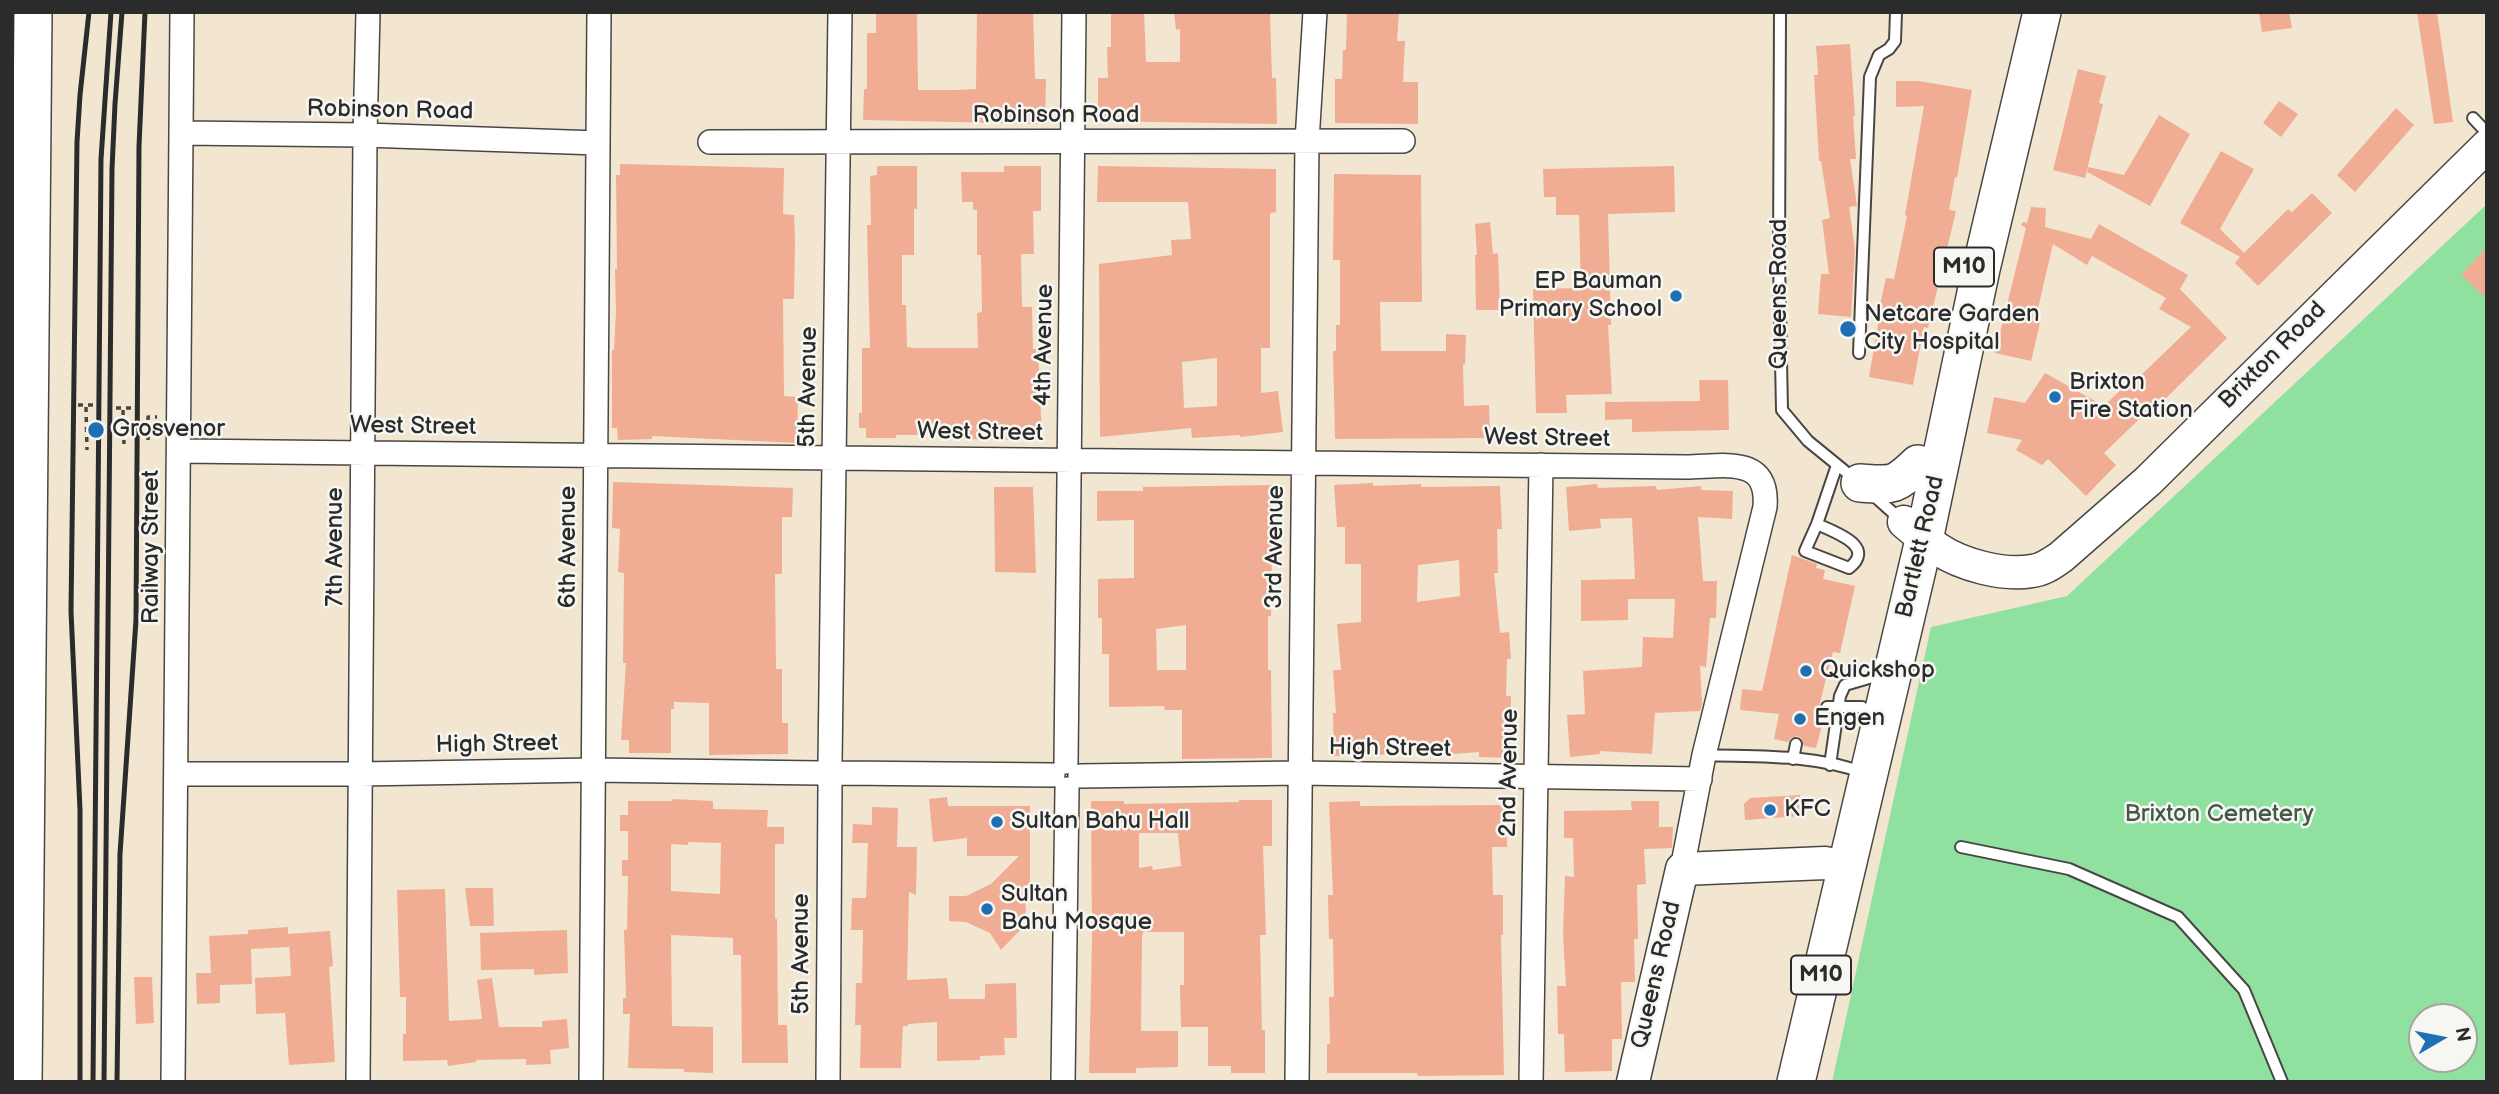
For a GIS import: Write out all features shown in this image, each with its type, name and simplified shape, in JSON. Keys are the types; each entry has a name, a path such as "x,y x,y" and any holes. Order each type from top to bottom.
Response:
{"main road":[{"path":"23,1082 20,767 22,126 33,12"},
{"name":"Bartlett Road","path":"1796,1082 1836,865 1848,769 1849,700 1914,531 1918,464 2023,12"},
{"name":"Bartlett Road","path":"1848,769 1914,531 1981,269 2042,12"},
{"name":"Brixton Road","path":"1914,531 1955,558 2001,570 2032,571 2046,567 2061,557 2086,538 2148,481 2487,146"},
{"path":"1849,474 1886,485 1899,482 1918,464"},
{"name":"Bartlett Road","path":"1779,1082 1836,865"},
{"name":"Queens Road","path":"1633,1082 1682,869 1836,865"}],"street":[{"name":"Railway Street","path":"173,1082 182,12"},
{"name":"7th Avenue","path":"358,1082 368,12"},
{"name":"6th Avenue","path":"591,1082 598,12"},
{"name":"5th Avenue","path":"828,1082 840,12"},
{"name":"4th Avenue","path":"1063,1082 1074,12"},
{"name":"3rd Avenue","path":"1297,1082 1307,141 1314,12"},
{"name":"Robinson Road","path":"181,133 365,135 598,143"},
{"name":"Robinson Road","path":"710,142 1403,141"},
{"name":"West Street","path":"179,451 1739,465 1758,476 1766,493"},
{"name":"2nd Avenue","path":"1531,1082 1541,465"},
{"name":"Queens Road","path":"1682,869 1704,755 1765,507 1766,493"},
{"name":"High Street","path":"176,774 360,774 593,769 1066,775 1300,773 1700,779"},
{"path":"12,1082 23,1082"}],"lane":[{"name":"Queens Road","path":"1780,12 1779,260 1782,410 1808,441 1914,531"},
{"path":"1859,353 1869,85 1879,55 1895,41 1896,12"},
{"path":"2473,118 2487,133"},
{"path":"1817,524 1852,541 1857,547 1856,562 1849,568 1805,551 1817,524 1849,474"},
{"path":"1793,759 1796,744"},
{"path":"1704,755 1793,759 1848,769"},
{"path":"1961,847 2069,869 2178,917 2244,990 2282,1082"}],"path":[{"path":"78,405 94,405"},
{"path":"86,407 87,450"},
{"path":"116,408 132,408"},
{"path":"123,410 124,444"}],"green space":[{"name":"Brixton Cemetery","path":"2487,204 2487,1082 1832,1082 1931,627 2067,596"}],"building":[{"path":"876,12 917,12 918,90 956,90 976,89 977,12 1033,12 1035,79 1046,79 1045,124 863,120 864,89 867,89 867,33 876,33"},
{"path":"1111,12 1144,12 1146,62 1180,62 1180,29 1176,30 1174,12 1270,12 1272,78 1276,78 1277,124 1098,121 1098,78 1108,78 1107,47 1111,47"},
{"path":"1347,12 1399,12 1397,41 1405,41 1403,82 1418,82 1418,124 1335,123 1335,79 1342,79"},
{"path":"2259,12 2289,12 2292,28 2262,32"},
{"path":"2417,12 2437,12 2453,122 2434,124"},
{"path":"1850,44 1856,159 1850,159 1857,206 1849,207 1855,249 1851,317 1818,314 1821,274 1829,274 1822,220 1830,218 1819,161 1814,75 1818,75 1816,46"},
{"path":"2078,69 2106,76 2099,103 2103,104 2085,178 2053,170"},
{"path":"1896,81 1919,81 1972,90 1949,210 1956,211 1928,328 1924,327 1913,385 1869,377 1886,278 1894,279 1907,216 1905,215 1924,106 1896,107"},
{"path":"2279,101 2298,114 2281,137 2263,123"},
{"path":"2396,108 2414,125 2355,192 2337,175"},
{"path":"2159,115 2190,134 2150,206 2087,172 2088,167 2124,175"},
{"path":"2221,151 2254,169 2220,229 2244,253 2288,209 2292,212 2312,193 2332,213 2258,286 2235,263 2240,257 2180,223"},
{"path":"620,164 784,168 783,214 794,215 795,240 794,299 783,299 784,396 798,397 797,443 652,436 652,439 618,440 617,428 612,428 612,350 617,269 616,175 620,175"},
{"path":"877,166 917,166 914,255 902,255 902,305 906,305 907,347 978,348 977,313 982,312 981,255 977,255 977,210 973,210 973,202 962,202 961,172 1004,172 1004,166 1041,166 1041,211 1033,211 1034,254 1021,254 1022,307 1032,307 1033,349 1038,349 1042,440 952,439 952,435 866,438 866,428 859,428 859,413 862,413 862,348 870,348 867,225 871,225 870,176 877,175"},
{"path":"1098,166 1276,169 1276,212 1270,213 1270,348 1261,348 1261,393 1278,391 1283,432 1240,437 1192,438 1191,428 1100,437 1099,264 1172,255 1171,240 1191,239 1188,202 1097,202","holes":["1217,358 1217,406 1184,408 1182,362"]},
{"path":"1674,166 1675,212 1608,214 1611,325 1608,325 1612,394 1566,395 1567,413 1536,413 1533,289 1581,288 1579,215 1556,215 1556,197 1544,197 1543,169"},
{"path":"1334,174 1421,175 1422,302 1380,302 1381,351 1446,351 1446,334 1466,335 1463,364 1464,406 1489,405 1490,438 1335,439 1333,351 1336,351 1336,325 1340,325 1340,260 1333,260"},
{"path":"2031,207 2046,208 2045,227 2091,239 2099,224 2188,275 2180,289 2227,338 2156,408 2154,405 2104,453 2116,465 2086,496 2048,459 2042,465 2016,450 2022,440 1987,433 1994,397 2025,403 2045,373 2104,406 2134,377 2137,379 2191,327 2159,309 2166,298 2092,256 2087,265 2053,244 2035,321 2040,323 2031,361 1995,353 2026,228 2021,225 2023,222 2027,223"},
{"path":"1490,222 1493,254 1498,253 1500,310 1476,310 1475,224"},
{"path":"2487,247 2487,299 2461,275"},
{"path":"1699,380 1728,380 1729,430 1632,432 1632,419 1605,420 1605,402 1700,401"},
{"path":"613,482 793,488 792,517 782,517 782,574 775,574 776,669 782,669 782,723 788,723 788,754 709,755 709,703 674,702 674,709 671,709 671,753 629,753 629,740 621,740 626,663 623,663 624,573 618,572 620,529 612,528"},
{"path":"1373,483 1373,486 1500,486 1502,529 1497,529 1498,573 1494,573 1500,633 1509,632 1511,659 1507,659 1506,696 1511,696 1510,758 1479,757 1479,752 1425,756 1424,750 1369,756 1334,756 1333,713 1336,713 1333,670 1341,670 1337,624 1361,622 1361,564 1345,564 1345,527 1337,527 1334,485","holes":["1459,560 1460,596 1417,602 1418,565"]},
{"path":"1597,484 1598,488 1656,486 1657,490 1701,486 1701,490 1733,491 1732,519 1698,517 1703,581 1717,581 1716,618 1710,618 1706,667 1700,666 1700,711 1655,713 1652,754 1600,751 1600,754 1570,757 1567,715 1585,714 1583,671 1642,667 1643,637 1673,638 1675,599 1628,599 1628,620 1581,621 1581,580 1635,579 1632,518 1600,519 1601,528 1569,531 1566,487"},
{"path":"1273,485 1271,616 1268,616 1272,758 1182,759 1182,710 1165,710 1164,706 1109,707 1109,654 1102,654 1098,579 1134,578 1134,520 1097,521 1097,491 1143,491 1143,487","holes":["1186,625 1186,670 1157,670 1156,629"]},
{"path":"994,487 1033,487 1036,573 995,572"},
{"path":"1792,555 1817,564 1816,568 1825,570 1823,579 1855,586 1840,653 1833,652 1819,706 1825,714 1816,748 1804,746 1802,739 1797,736 1788,742 1774,739 1779,714 1740,710 1742,689 1762,691"},
{"path":"1800,795 1801,816 1745,820 1744,804 1750,798"},
{"path":"947,797 948,806 1030,806 1030,885 1025,885 1026,919 1019,925 1022,928 1001,950 990,933 966,922 949,921 949,896 966,896 991,884 1019,856 967,856 967,838 933,842 929,799"},
{"path":"1272,800 1272,846 1263,846 1266,935 1260,935 1265,1073 1231,1073 1231,1066 1208,1066 1208,1027 1181,1027 1180,985 1184,985 1184,932 1143,932 1141,1031 1178,1031 1178,1067 1136,1068 1136,1073 1089,1073 1091,801 1124,801 1124,804","holes":["1139,833 1178,833 1181,866 1153,870 1152,866 1139,868"]},
{"path":"628,801 713,801 713,809 768,810 767,827 784,827 784,844 775,844 775,919 778,1025 787,1025 788,1063 742,1063 741,955 733,955 733,938 671,935 672,1026 713,1027 713,1073 684,1072 684,1069 628,1068 630,1014 623,1014 623,998 626,998 624,930 627,930 628,876 622,876 622,860 628,860 628,831 620,831 620,815 628,815","holes":["721,843 720,894 671,891 671,844"]},
{"path":"1360,801 1360,806 1506,805 1507,847 1492,847 1493,895 1503,895 1501,935 1504,1075 1327,1073 1327,1044 1330,1044 1329,997 1334,997 1333,939 1329,939 1328,895 1333,895 1329,802"},
{"path":"1631,801 1659,801 1659,827 1673,827 1672,848 1644,849 1646,884 1637,885 1638,939 1634,939 1635,982 1621,982 1622,1039 1612,1039 1612,1071 1565,1072 1564,1034 1558,1034 1557,986 1566,986 1563,934 1565,876 1574,877 1573,838 1564,838 1564,811 1632,810"},
{"path":"872,807 898,808 897,847 917,847 916,895 909,892 907,980 947,978 949,999 985,999 985,984 1016,983 1017,1038 1004,1038 1005,1055 980,1056 980,1060 937,1061 937,1022 908,1024 903,1026 901,1068 860,1068 861,1025 855,1025 856,983 862,983 863,930 851,930 852,898 866,898 868,843 852,843 853,824 872,825"},
{"path":"465,888 493,888 494,926 470,926"},
{"path":"445,889 449,1021 482,1019 477,980 492,978 499,1027 542,1027 542,1021 567,1019 569,1048 550,1050 551,1064 526,1065 526,1059 476,1060 448,1066 447,1060 403,1061 406,997 400,997 397,890"},
{"path":"288,927 288,934 330,931 333,966 329,967 335,1062 289,1065 285,1013 256,1014 255,978 291,976 289,942 289,947 251,949 252,984 220,985 220,1003 197,1004 196,973 211,973 209,936 248,934 248,930"},
{"path":"567,930 568,973 534,975 534,969 481,970 480,933"},
{"path":"134,977 152,977 154,1023 136,1024"}],"railway":[{"path":"80,1082 80,810 71,611 77,142 89,12"},
{"path":"93,1082 101,159 111,12"},
{"path":"104,1082 112,169 122,12"},
{"path":"117,1082 120,854 136,620 139,146 145,12"}],"place":[{"name":"EP Bauman Primary School","path":"1676,296"},
{"name":"Netcare Garden City Hospital","path":"1848,329"},
{"name":"Brixton Fire Station","path":"2055,397"},
{"name":"Grosvenor","path":"96,430"},
{"name":"Quickshop","path":"1806,671"},
{"name":"Engen","path":"1800,719"},
{"name":"KFC","path":"1770,810"},
{"name":"Sultan Bahu Hall","path":"997,822"},
{"name":"Sultan Bahu Mosque","path":"987,909"}]}
